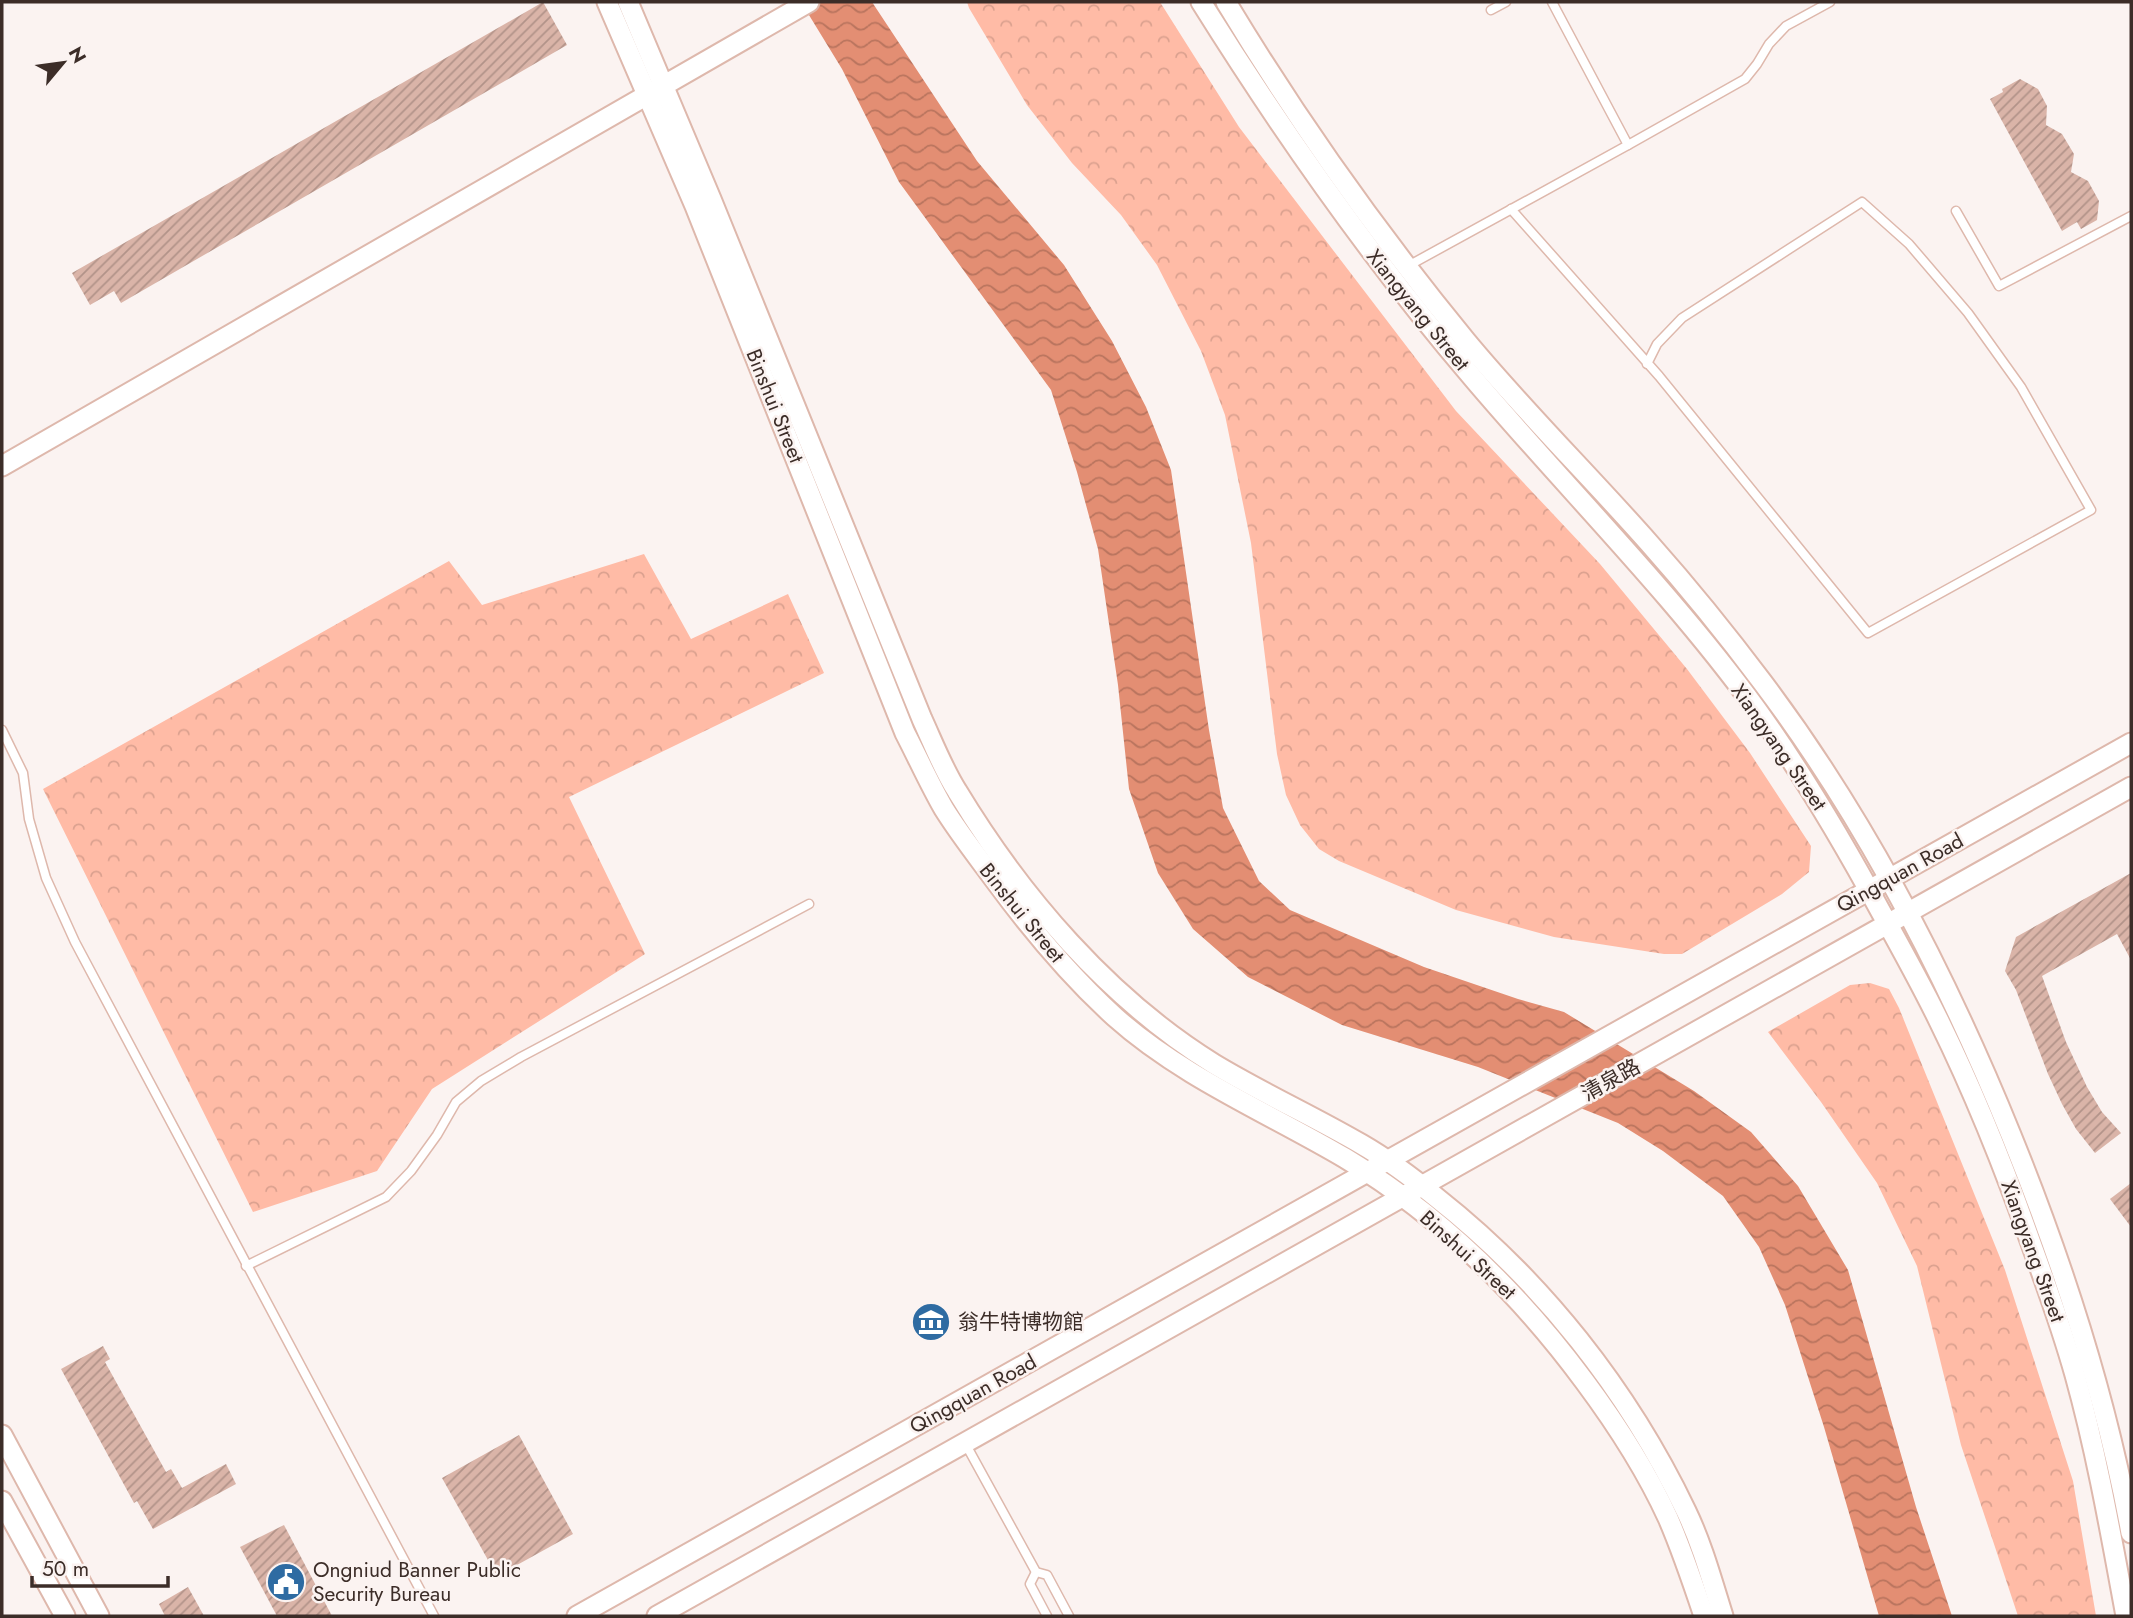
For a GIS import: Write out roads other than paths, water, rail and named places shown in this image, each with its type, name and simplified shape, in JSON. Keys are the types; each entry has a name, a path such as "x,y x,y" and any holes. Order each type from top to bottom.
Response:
{"street":[{"name":"Binshui Street","path":"607,2 717,211 922,719 955,789 997,852 1034,901 1086,959 1127,1000 1170,1035 1216,1065 1364,1145 1422,1186 1462,1219 1519,1273 1568,1326 1609,1380 1656,1456 1686,1512 1723,1616"},
{"name":"Binshui Street","path":"628,2 695,206 905,733 944,809 1017,910 1074,976 1116,1018 1158,1050 1243,1103 1367,1172 1442,1226 1503,1283 1553,1339 1608,1413 1642,1467 1667,1517 1704,1616"},
{"path":"2,466 809,2"},
{"name":"Xiangyang Street","path":"1200,2 1294,145 1418,312 1555,473 1643,567 1756,709 1836,831 1940,1023 1987,1128 2051,1301 2074,1371 2097,1464 2126,1616"},
{"name":"Xiangyang Street","path":"1226,2 1298,117 1407,266 1468,344 1651,545 1706,611 1765,686 1828,777 1872,847 1935,962 1986,1073 2035,1194 2096,1380 2131,1533"},
{"name":"Qingquan Road","path":"1668,1003 2131,743"},
{"name":"Qingquan Road","path":"1706,1026 2131,787"},
{"name":"清泉路","path":"1479,1109 1668,1003"},
{"name":"清泉路","path":"1517,1133 1706,1026"},
{"name":"Qingquan Road","path":"577,1616 1479,1109"},
{"name":"Qingquan Road","path":"657,1616 1517,1133"},
{"path":"2,1435 99,1616"},
{"path":"2,1501 65,1616"}],"lane":[{"path":"1491,10 1506,2"},
{"path":"1552,2 1628,145"},
{"path":"1407,266 1745,79 1758,64 1769,44 1786,26 1830,2"},
{"path":"1511,209 1647,364 1868,633 2091,510 2021,387 1968,313 1909,244 1862,202 1682,318 1657,344 1647,364"},
{"path":"1956,211 1999,286 2131,216"},
{"path":"2,730 23,773 29,819 46,878 75,942 434,1616"},
{"path":"246,1266 386,1197 411,1171 437,1135 456,1102 481,1081 809,904"},
{"path":"965,1443 1036,1572 1047,1575 1069,1616"},
{"path":"1036,1572 1030,1584 1047,1616"}],"water":[{"path":"801,2 872,2 977,161 1064,265 1112,341 1146,407 1171,470 1223,808 1259,881 1290,910 1424,967 1564,1012 1694,1091 1751,1132 1798,1186 1848,1270 1916,1507 1952,1616 1879,1616 1785,1305 1759,1247 1723,1196 1663,1151 1618,1123 1478,1067 1342,1025 1248,977 1193,929 1158,873 1129,789 1118,685 1098,549 1051,390 899,182 842,69"}],"place":[{"name":"翁牛特博物館","path":"931,1322"},
{"name":"Ongniud Banner Public Security Bureau","path":"286,1582"}]}
